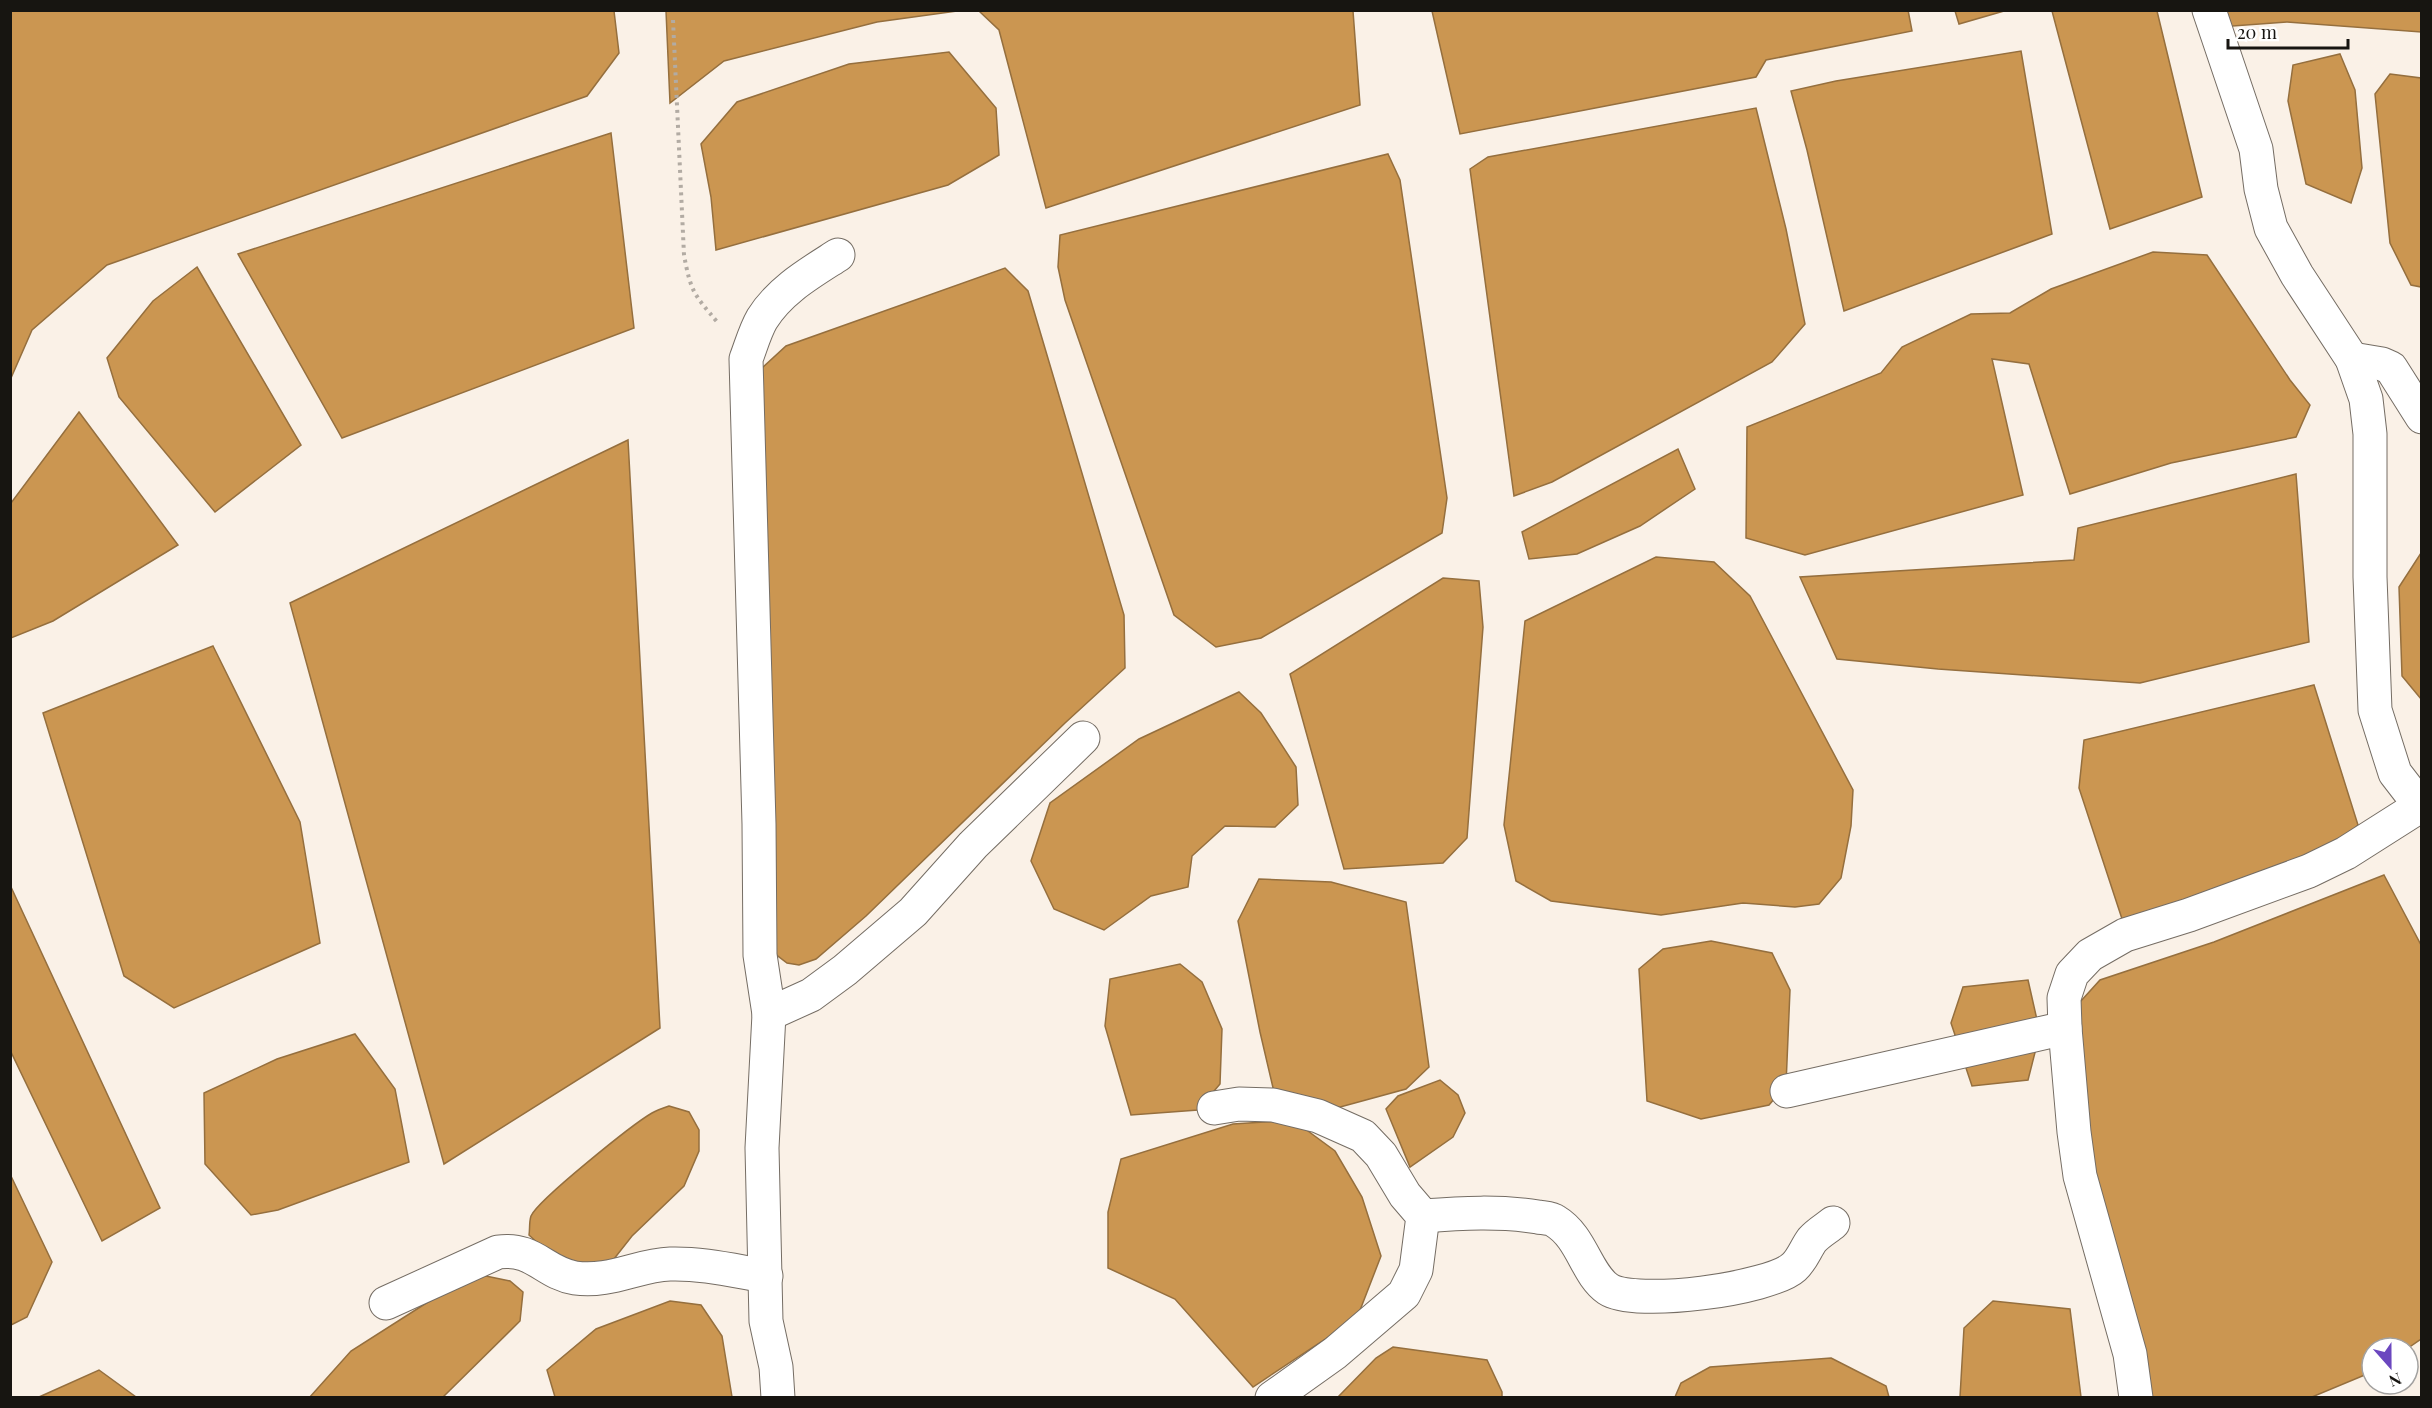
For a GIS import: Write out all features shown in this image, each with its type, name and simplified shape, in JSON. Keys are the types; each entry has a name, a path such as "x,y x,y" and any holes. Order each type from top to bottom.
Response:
{"street":[{"path":"2136,1398 2130,1354 2080,1176 2072,1121 2065,1028 2064,998 2072,974 2090,955 2125,935 2189,915 2309,871 2346,853 2421,807 2395,773 2375,710 2370,577 2370,434 2366,399 2352,359 2297,275 2271,228 2261,189 2256,149 2209,10"},
{"path":"777,1398 777,1367 766,1321 762,1148 769,1014 760,955 759,824 746,359 761,321 774,302 838,255"},
{"path":"2352,359 2382,364 2391,368 2421,417"},
{"path":"769,1014 811,995 845,970 913,912 973,845 1083,738"},
{"path":"1787,1091 2065,1028"},
{"path":"1214,1107 1239,1104 1273,1105 1318,1116 1363,1136 1381,1155 1405,1196 1423,1216 1416,1270 1404,1294 1335,1353 1272,1398"},
{"path":"1423,1216 1512,1213 1554,1220 1572,1235 1598,1280 1609,1290 1628,1296 1655,1298 1748,1286 1779,1275 1794,1267 1813,1239 1833,1223"},
{"path":"386,1303 498,1252 513,1250 524,1253 572,1277 591,1280 669,1264 766,1276"}],"path":[{"path":"673,20 684,255 690,286 697,300 746,359"}],"shaded area":[{"path":"11,10 614,11 619,53 587,96 107,265 32,330 11,378"},
{"path":"666,10 957,11 877,22 724,61 670,103"},
{"path":"1908,10 1912,31 1766,60 1756,77 1460,134 1432,11"},
{"path":"1955,10 2004,11 1959,24"},
{"path":"979,11 1353,11 1360,105 1046,208 999,30"},
{"path":"2052,11 2157,11 2202,197 2110,229"},
{"path":"2213,11 2421,11 2421,32 2287,22 2219,27"},
{"path":"2021,51 2052,234 1844,311 1791,91 1836,81"},
{"path":"949,52 996,108 999,155 948,185 716,250 711,197 701,144 737,102 849,64"},
{"path":"2340,54 2355,90 2362,168 2351,203 2306,184 2288,101 2293,65"},
{"path":"2390,74 2421,78 2421,287 2411,285 2390,243 2375,94"},
{"path":"1756,108 1786,229 1805,324 1772,362 1552,482 1514,496 1470,169 1488,157"},
{"path":"611,133 634,328 342,438 238,254"},
{"path":"1388,154 1400,180 1447,498 1442,533 1261,638 1216,647 1174,615 1065,300 1058,267 1060,235"},
{"path":"2153,252 2207,255 2290,380 2310,405 2296,437 2171,463 2070,494 2029,364 1992,359 2023,495 1805,555 1746,538 1747,427 1881,373 1902,347 1971,314 2010,313 2051,289"},
{"path":"197,267 301,445 215,512 119,397 107,358 153,301"},
{"path":"1005,268 1028,291 1124,615 1125,668 866,916 816,959 799,965 787,963 774,953 761,369 786,346"},
{"path":"79,412 178,545 53,621 11,638 11,503"},
{"path":"628,440 660,1028 444,1164 290,603"},
{"path":"1678,449 1695,489 1640,526 1577,554 1529,559 1522,532"},
{"path":"2296,474 2309,642 2140,683 1938,669 1837,659 1800,577 2074,560 2078,528"},
{"path":"2421,553 2421,699 2402,676 2399,587"},
{"path":"1656,557 1714,562 1750,596 1853,790 1851,826 1841,878 1819,904 1795,907 1743,903 1661,915 1551,901 1516,881 1504,825 1525,621"},
{"path":"1443,578 1479,581 1483,627 1467,838 1443,863 1344,869 1290,674"},
{"path":"213,646 300,822 320,943 174,1008 124,976 43,713"},
{"path":"2314,685 2358,825 2318,863 2126,931 2079,788 2084,740"},
{"path":"1239,692 1261,713 1296,767 1298,805 1275,827 1225,826 1192,856 1188,887 1151,896 1104,930 1054,909 1031,861 1050,803 1139,739"},
{"path":"2384,875 2421,945 2421,1339 2420,1336 2360,1336 2360,1377 2312,1397 2124,1397 2075,1102 2080,1002 2100,980 2214,942"},
{"path":"1259,879 1331,882 1406,902 1429,1067 1406,1089 1322,1112 1274,1092 1238,921"},
{"path":"11,887 160,1208 102,1241 11,1052"},
{"path":"1711,941 1772,953 1790,990 1786,1085 1769,1105 1701,1119 1647,1101 1639,969 1663,949"},
{"path":"1180,964 1202,982 1222,1029 1220,1084 1198,1110 1131,1115 1105,1026 1110,979"},
{"path":"2028,980 2040,1033 2028,1080 1972,1086 1951,1023 1963,987"},
{"path":"355,1034 395,1089 409,1162 278,1210 251,1215 205,1164 204,1093 277,1059"},
{"path":"1440,1080 1458,1095 1465,1113 1453,1137 1410,1167 1386,1109 1398,1096"},
{"path":"669,1106 689,1112 699,1130 699,1151 684,1186 632,1236 610,1264 557,1261 529,1235 531,1216 537,1207 607,1146 652,1113"},
{"path":"1293,1120 1335,1151 1362,1197 1381,1256 1357,1318 1253,1387 1175,1299 1108,1268 1108,1212 1121,1159 1233,1124"},
{"path":"10,1174 52,1262 27,1317 11,1325"},
{"path":"481,1275 510,1281 523,1292 520,1321 443,1397 309,1398 351,1351 428,1302"},
{"path":"670,1301 701,1305 722,1336 732,1397 555,1397 547,1370 596,1329"},
{"path":"1993,1301 2070,1309 2081,1397 1960,1397 1964,1328"},
{"path":"1393,1347 1487,1360 1502,1392 1502,1397 1338,1397 1376,1358"},
{"path":"1831,1358 1886,1386 1889,1397 1675,1397 1681,1383 1710,1367"},
{"path":"99,1370 136,1397 39,1397"}]}
